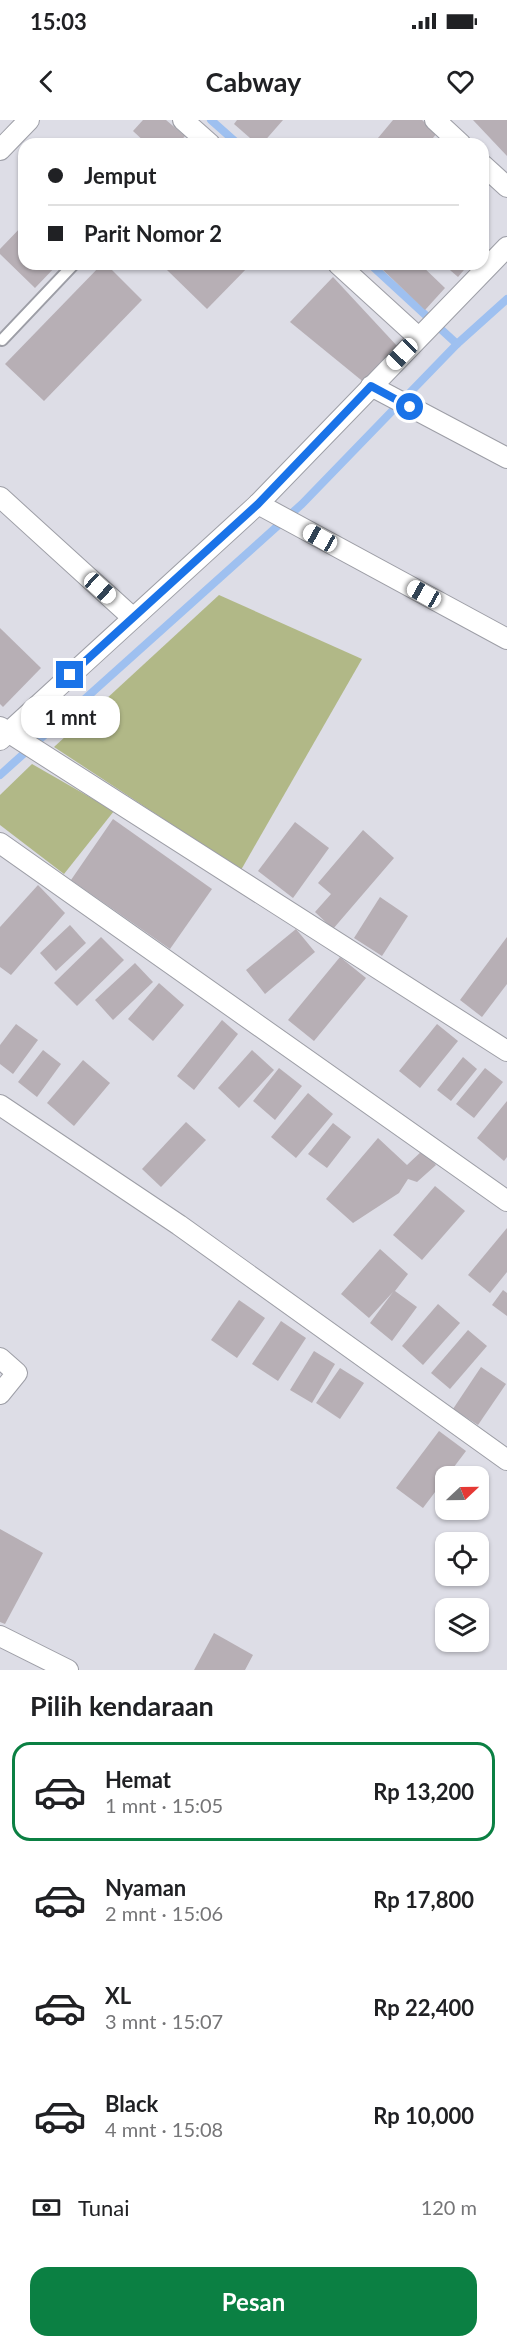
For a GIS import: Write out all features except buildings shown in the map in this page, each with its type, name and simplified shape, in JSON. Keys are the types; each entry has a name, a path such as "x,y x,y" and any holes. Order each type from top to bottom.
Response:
{"street":[{"path":"0,150 30,120"},
{"path":"183,120 199,138"},
{"path":"435,120 454,138"},
{"path":"489,170 507,187"},
{"path":"489,264 507,246"},
{"path":"345,270 418,337"},
{"path":"484,270 258,504 2,733 507,1051"},
{"path":"371,386 507,458"},
{"path":"0,497 133,618"},
{"path":"258,504 507,639"},
{"path":"0,843 507,1201"},
{"path":"0,1105 234,1264 507,1460"},
{"path":"0,1394 16,1376 7,1363"},
{"path":"0,1636 68,1670"}],"lane":[{"path":"2,340 68,270"}],"green space":[{"path":"219,595 362,659 241,870 54,747"},
{"path":"32,764 114,811 64,874 0,825 0,795"}],"waterway":[{"path":"211,120 231,138"},
{"path":"377,270 457,344"},
{"path":"0,775 302,504 457,344 507,299"}],"route":[{"path":"70,675 258,504 371,386 410,407"}]}
